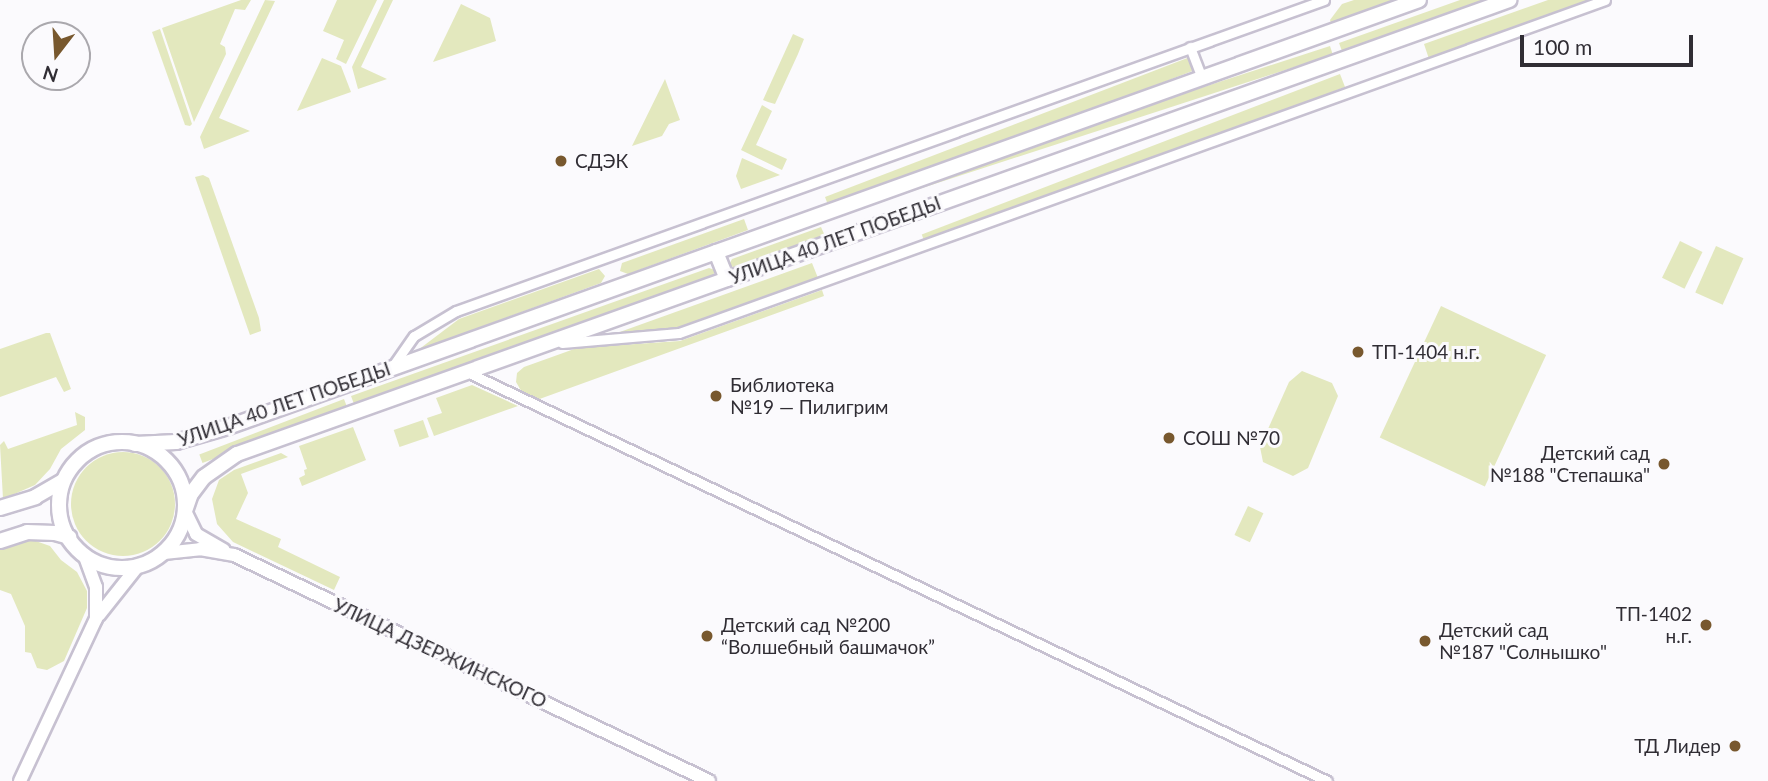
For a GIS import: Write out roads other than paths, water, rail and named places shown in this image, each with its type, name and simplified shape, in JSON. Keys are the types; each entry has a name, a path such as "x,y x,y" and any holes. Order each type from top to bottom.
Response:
{"main road":[{"name":"УЛИЦА 40 ЛЕТ ПОБЕДЫ","path":"135,444 156,445 204,435 1419,0"},
{"name":"УЛИЦА 40 ЛЕТ ПОБЕДЫ","path":"186,511 191,494 204,477 237,454 1509,0"},
{"path":"716,252 727,279"},
{"path":"96,619 98,602 92,571 69,537 58,510 63,481 69,469 92,449 109,443 135,444 161,455 173,467 183,488 186,511 196,534 234,555"},
{"path":"0,508 35,497 63,481"},
{"path":"20,781 96,619 137,567 164,553 176,539 186,511"},
{"path":"0,541 27,532 41,531 69,537"},
{"name":"УЛИЦА ДЗЕРЖИНСКОГО","path":"164,553 200,549 234,555 709,781"},
{"path":"85,557 105,566 137,567"}],"street":[{"path":"393,368 414,336 456,311 1324,0"},
{"path":"543,344 679,333 1605,0"},
{"path":"1191,47 1202,78"},
{"path":"467,372 1327,781"}],"place":[{"name":"СДЭК","path":"561,161"},
{"name":"ТП-1404 н.г.","path":"1358,352"},
{"name":"Библиотека №19 — Пилигрим","path":"716,396"},
{"name":"СОШ №70","path":"1169,438"},
{"name":"Детский сад №188 \"Степашка\"","path":"1664,464"},
{"name":"ТП-1402 н.г.","path":"1706,625"},
{"name":"Детский сад №200 “Волшебный башмачок”","path":"707,636"},
{"name":"Детский сад №187 \"Солнышко\"","path":"1425,641"},
{"name":"ТД Лидер","path":"1735,746"}]}
